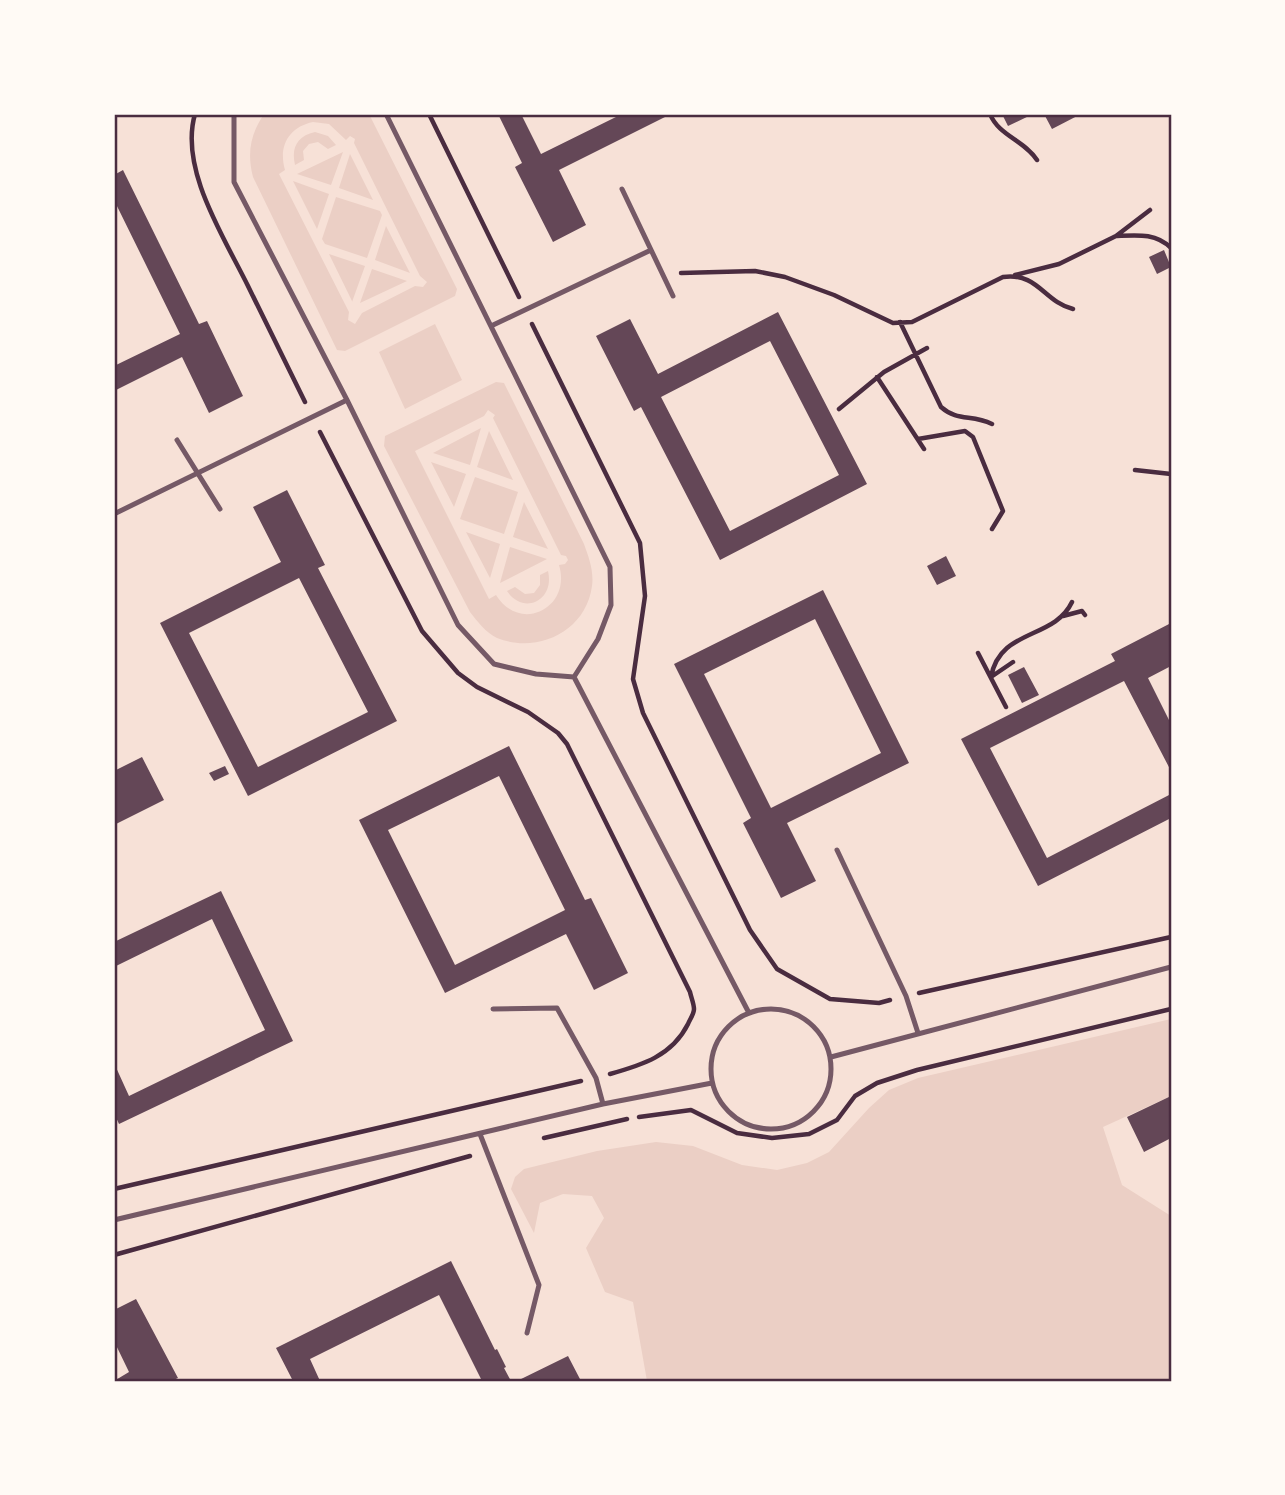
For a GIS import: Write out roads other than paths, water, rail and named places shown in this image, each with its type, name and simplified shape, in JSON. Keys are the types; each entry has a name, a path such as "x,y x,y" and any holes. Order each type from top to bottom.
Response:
{"lane":[{"path":"234,114 234,182 347,400 458,625 494,664 536,674 575,677"},
{"path":"386,114 610,567 611,605 598,639 575,677"},
{"path":"622,189 673,296"},
{"path":"491,326 651,250"},
{"path":"114,514 347,400"},
{"path":"177,440 220,509"},
{"path":"575,677 749,1013"},
{"path":"837,850 906,996 918,1033"},
{"path":"831,1058 1171,967"},
{"path":"494,1009 556,1008 596,1078 603,1104"},
{"path":"764,1009 779,1009 807,1020 826,1043 831,1058 832,1074 828,1091 814,1112 793,1126 768,1129 743,1123 724,1106 712,1083 711,1069 718,1041 736,1020 764,1009"},
{"path":"114,1220 603,1104 712,1083"},
{"path":"480,1134 539,1285 527,1333"}]}
